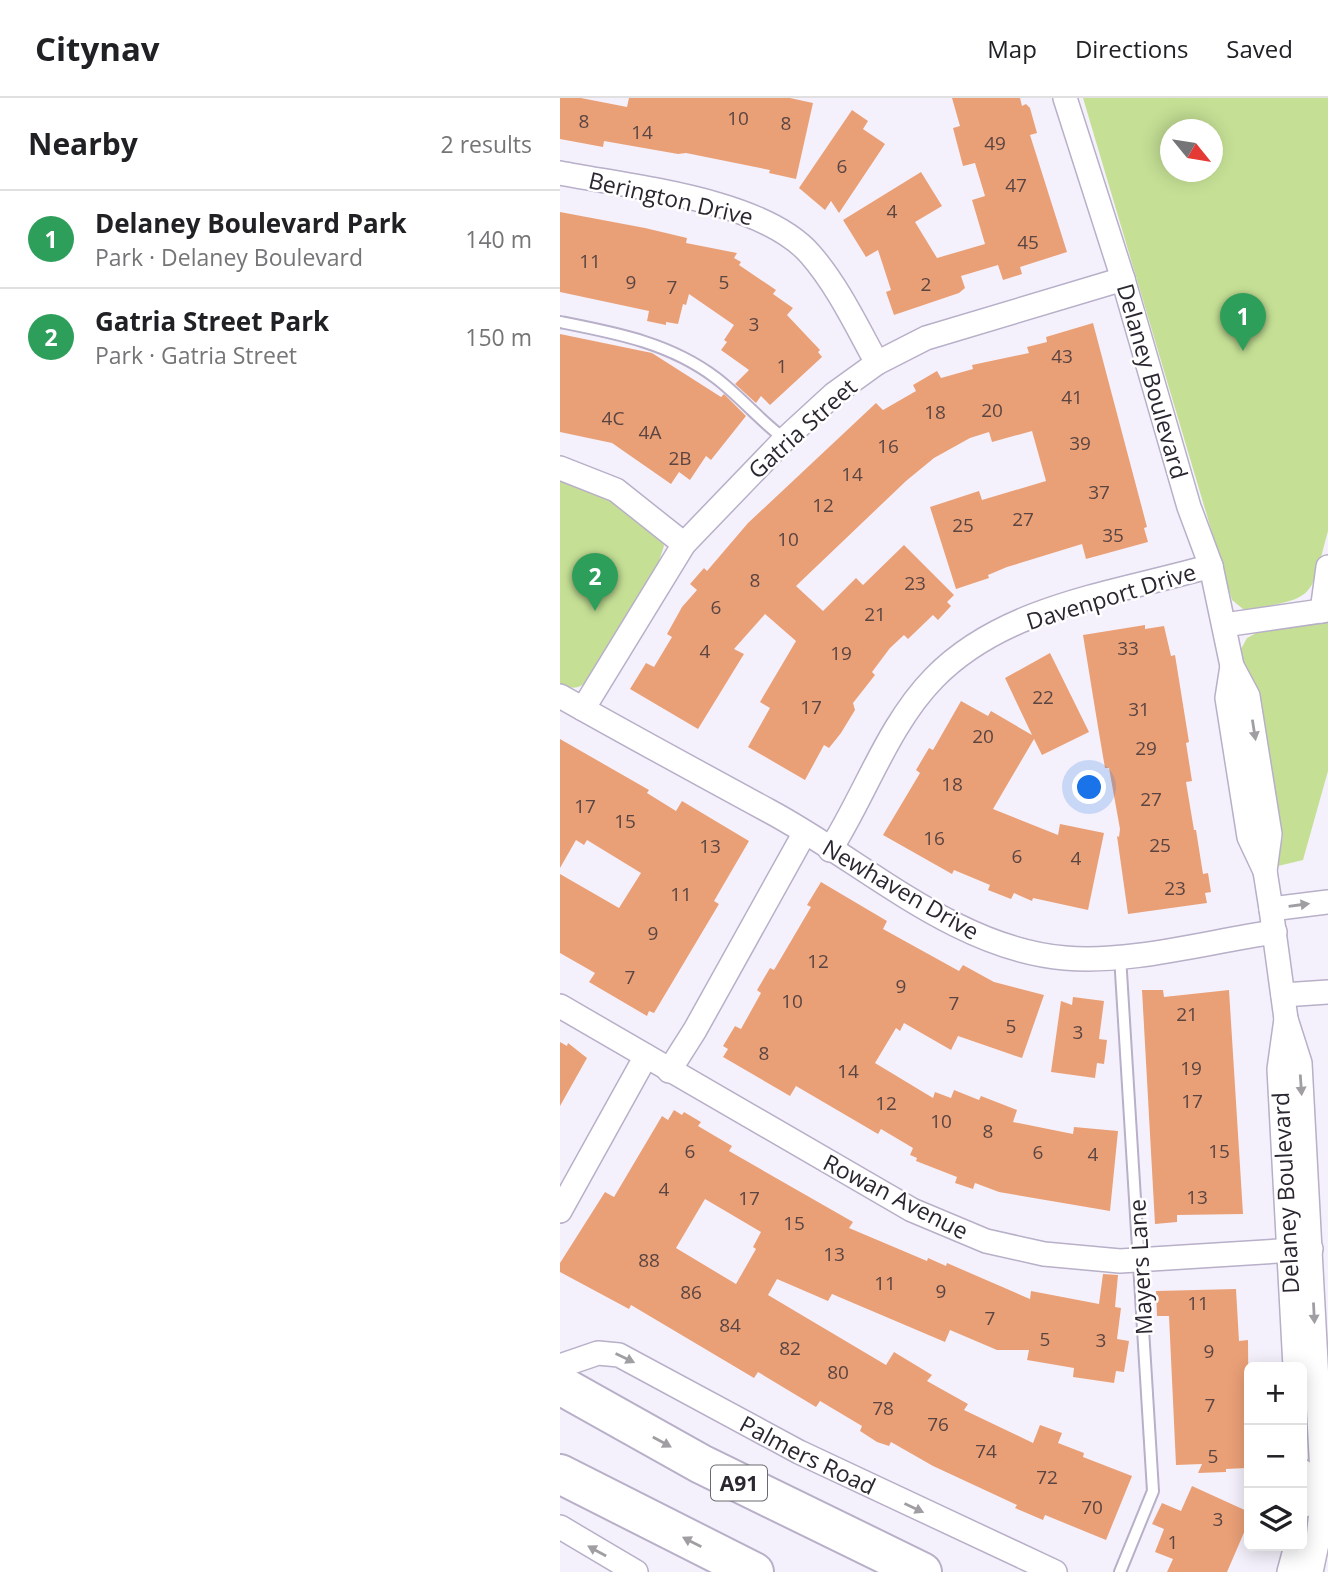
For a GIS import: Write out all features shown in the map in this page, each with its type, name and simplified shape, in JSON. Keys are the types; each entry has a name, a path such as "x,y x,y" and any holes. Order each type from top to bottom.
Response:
{"highway":[{"name":"A91","path":"560,1385 701,1464 922,1572"},
{"path":"560,1474 754,1572"}],"street":[{"name":"Delaney Boulevard","path":"1065,98 1123,279 1189,507 1211,566 1232,666 1227,698 1249,837 1265,871 1286,1019 1300,1063 1300,1250 1295,1362"},
{"name":"Berington Drive","path":"560,173 731,208 771,222 799,243 821,268 877,363"},
{"name":"Gatria Street","path":"583,709 684,544 785,439 834,394 877,363 926,338 1123,279"},
{"path":"560,468 616,490 684,544"},
{"name":"Davenport Drive","path":"830,850 898,728 912,708 934,678 982,641 1033,615 1211,566"},
{"path":"1224,625 1325,611 1328,567"},
{"name":"Newhaven Drive","path":"560,696 768,810 830,850 964,928 1010,947 1063,958 1120,956 1275,932"},
{"path":"669,1071 695,1030 804,834"},
{"path":"1271,909 1328,902"},
{"path":"1283,995 1328,992"},
{"name":"Rowan Avenue","path":"560,1006 611,1033 669,1071 903,1205 960,1232 1044,1254 1099,1261 1140,1261 1300,1250"},
{"path":"560,1210 646,1056"},
{"name":"Delaney Boulevard","path":"1300,1250 1323,1493 1305,1564"},
{"name":"Palmers Road","path":"560,1366 598,1353 619,1355 809,1457 1055,1572"},
{"path":"560,1527 636,1572"}],"lane":[{"path":"560,322 623,335 679,355 727,387 764,424 785,439"},
{"name":"Mayers Lane","path":"1120,956 1153,1490 1120,1572"}],"green space":[{"path":"1083,98 1328,98 1328,531 1314,581 1308,590 1289,601 1243,609 1232,600"},
{"path":"560,477 613,499 662,540 664,546 659,561 590,679 576,688 560,684"},
{"path":"1328,622 1328,771 1303,860 1274,867 1283,837 1260,694 1245,673 1241,649 1247,638 1258,632"}],"building":[{"path":"560,98 581,98 627,107 629,98 790,98 813,103 796,179 769,173 770,170 686,153 678,154 604,141 603,147 560,139"},
{"path":"952,98 1020,98 1022,106 1026,104 1030,108 1037,133 1030,135 1067,252 1020,267 1022,274 1003,280 998,265 961,276 965,288 959,293 894,315 886,292 891,290 878,250 866,257 843,220 921,172 942,206 915,222 937,258 985,244 972,200 985,196 975,163 963,166 953,128 960,126"},
{"path":"852,110 868,121 863,129 885,144 839,213 831,201 825,210 799,188"},
{"path":"560,212 645,228 687,238 686,243 737,253 734,258 741,262 739,265 776,290 773,294 793,308 787,315 820,350 818,352 822,357 770,405 761,396 756,403 735,384 749,370 721,350 734,325 689,294 686,305 683,304 678,324 666,322 666,325 647,321 649,311 560,292"},
{"path":"1093,323 1147,527 1144,528 1148,542 1086,559 1082,544 1007,567 988,575 989,578 956,589 930,507 979,491 982,500 1046,481 1032,431 992,442 989,432 970,438 934,458 906,481 796,586 823,611 856,578 863,585 904,545 954,595 947,602 951,606 938,620 933,615 908,639 904,635 890,648 872,672 875,675 853,703 855,710 841,733 829,748 824,745 805,780 748,747 770,708 760,702 796,641 765,614 734,649 744,654 698,729 630,689 646,663 654,667 672,637 667,634 682,607 697,590 690,584 704,568 707,571 748,523 876,403 883,410 916,391 913,385 937,371 941,378 973,369 972,365 1029,353 1027,347 1047,342 1046,337"},
{"path":"560,334 652,353 721,397 724,394 746,416 711,460 706,456 690,480 679,472 671,484 612,443 560,432"},
{"path":"1145,625 1145,629 1164,626 1171,656 1175,655 1189,742 1186,743 1192,781 1186,782 1203,874 1208,873 1211,892 1205,893 1207,903 1128,914 1117,836 1119,837 1120,829 1109,768 1105,768 1083,635"},
{"path":"1050,653 1089,732 1042,755 1034,739 993,809 1058,835 1060,824 1104,833 1088,910 1033,898 1032,901 1014,893 1011,899 988,890 990,885 954,870 952,874 883,835 920,773 916,770 929,748 933,750 961,701 988,716 991,711 1032,735 1005,678"},
{"path":"560,739 649,790 647,793 676,811 682,801 749,841 714,901 719,904 654,1013 649,1011 647,1016 589,982 595,973 560,953 560,874 619,908 641,873 587,840 584,845 576,840 560,868"},
{"path":"821,882 887,921 883,929 959,971 963,965 994,982 1044,995 1022,1058 958,1036 951,1050 904,1023 900,1031 896,1028 875,1063 933,1098 935,1092 951,1098 954,1090 979,1100 981,1096 1017,1110 1013,1122 1073,1134 1074,1127 1118,1131 1110,1211 999,1192 975,1183 973,1189 955,1183 957,1177 916,1161 917,1158 910,1155 913,1148 881,1129 878,1134 796,1086 790,1096 723,1057 728,1049 723,1046 735,1026 741,1029 761,993 757,990 770,968 774,970 811,907 807,905"},
{"path":"1142,990 1163,990 1164,997 1229,990 1243,1214 1177,1215 1177,1222 1155,1224"},
{"path":"1073,997 1104,1001 1099,1039 1107,1040 1104,1064 1097,1063 1095,1078 1051,1072 1061,1001 1072,1005"},
{"path":"560,1042 567,1046 568,1043 587,1058 560,1106"},
{"path":"674,1110 682,1115 684,1112 701,1122 698,1126 732,1146 729,1151 853,1222 849,1228 927,1261 928,1258 946,1266 947,1263 1030,1299 1031,1291 1099,1304 1103,1274 1118,1275 1115,1307 1121,1308 1117,1339 1129,1341 1124,1372 1116,1371 1114,1383 1073,1377 1074,1368 1027,1360 1029,1350 997,1350 950,1330 945,1342 832,1294 828,1301 777,1279 768,1295 886,1365 894,1352 932,1375 927,1381 968,1404 964,1410 1033,1443 1040,1425 1062,1433 1058,1443 1084,1453 1083,1457 1132,1476 1106,1540 1045,1515 1043,1520 933,1466 891,1442 889,1446 877,1442 860,1431 862,1426 820,1401 816,1407 758,1372 754,1378 631,1305 629,1309 560,1272 560,1263 605,1192 614,1197 662,1116 668,1120","holes":["705,1199 761,1232 753,1247 756,1249 736,1284 676,1248"]},
{"path":"1236,1289 1239,1341 1248,1340 1248,1362 1244,1362 1244,1468 1198,1473 1202,1464 1176,1465 1169,1316 1157,1316 1156,1291"},
{"path":"1192,1486 1244,1510 1244,1533 1227,1572 1167,1572 1173,1559 1155,1552 1164,1529 1152,1524 1162,1503 1181,1511"}],"place":[{"name":"Delaney Boulevard Park","path":"1243,351"},
{"name":"Gatria Street Park","path":"595,611"}]}
